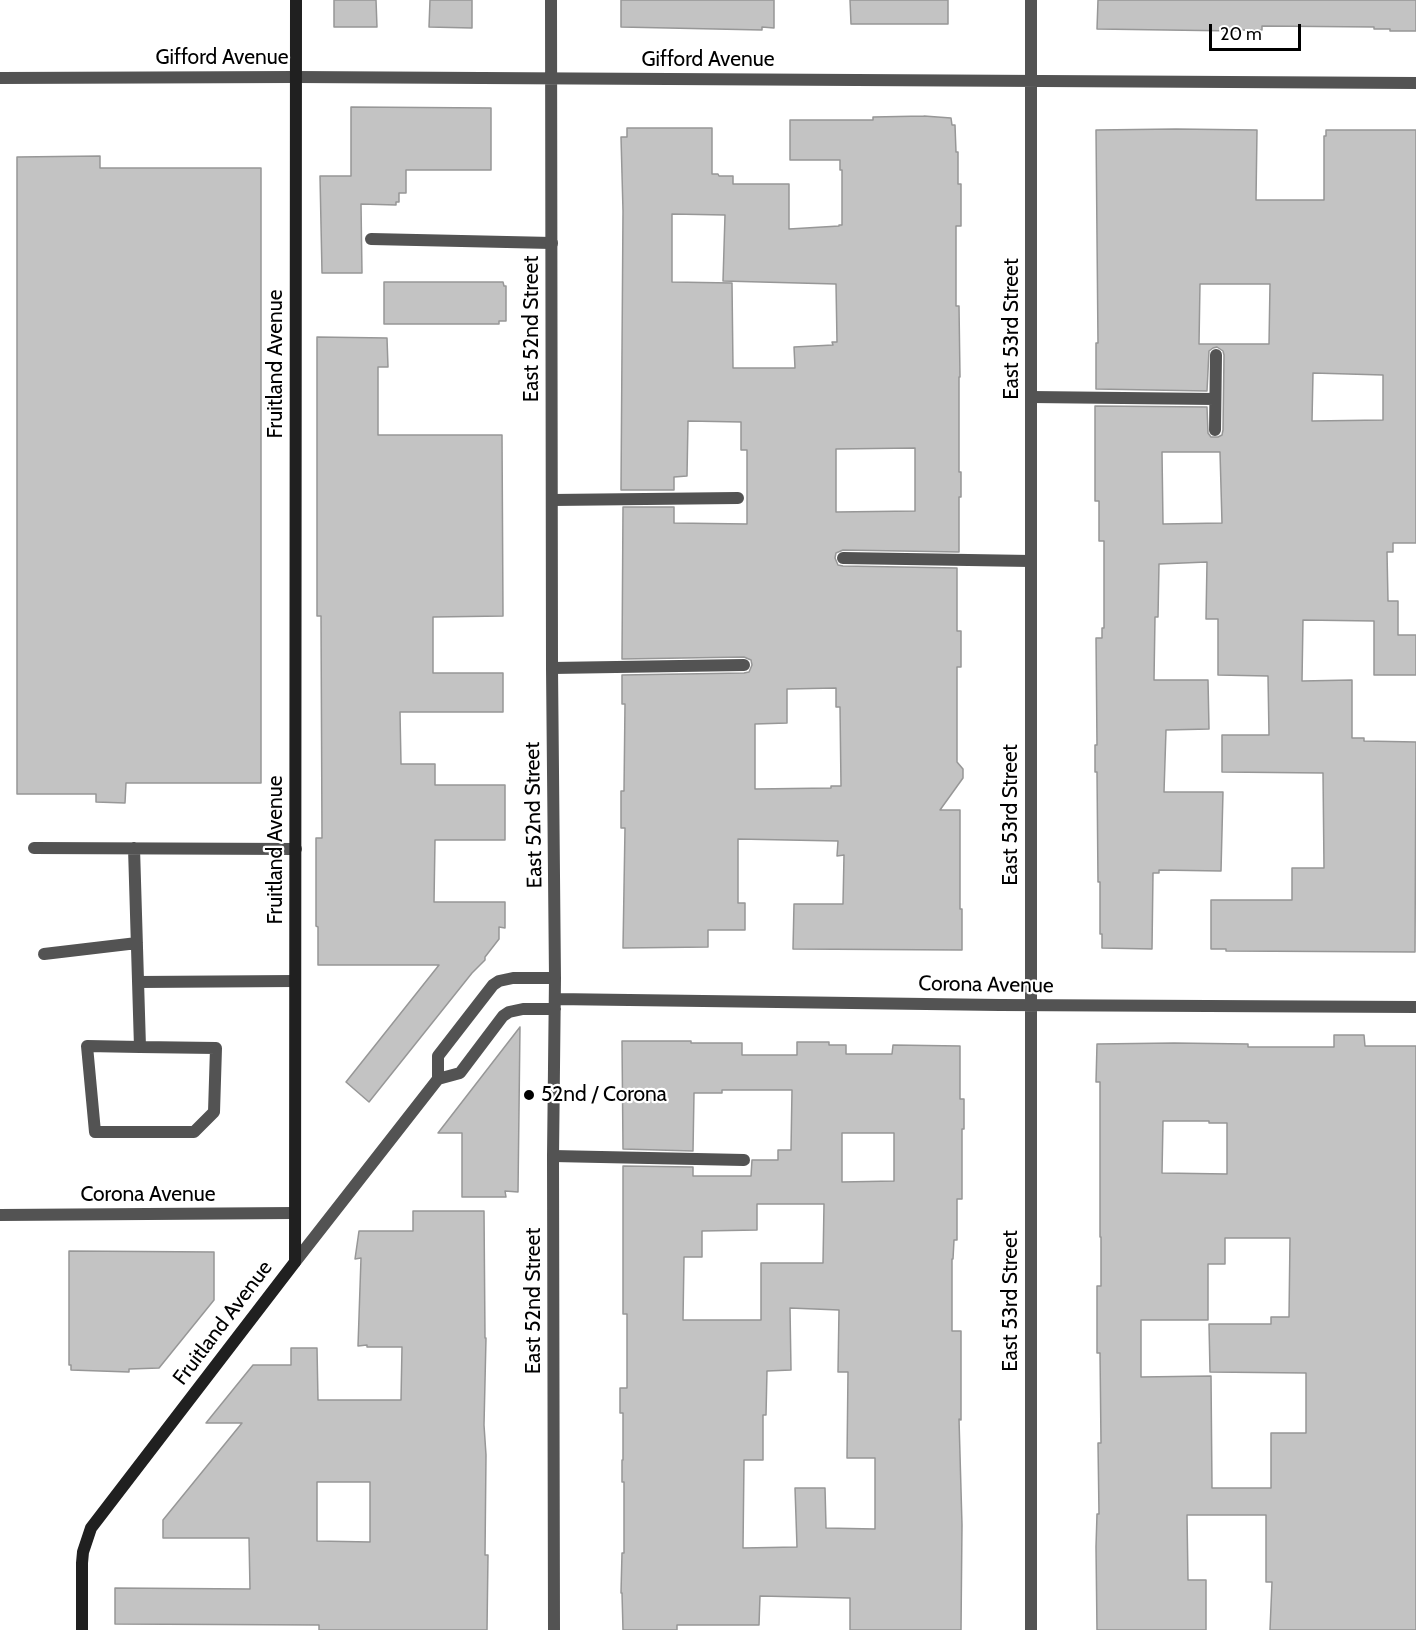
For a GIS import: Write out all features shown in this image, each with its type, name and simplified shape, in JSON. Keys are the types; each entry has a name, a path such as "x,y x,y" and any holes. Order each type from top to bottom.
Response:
{"street":[{"name":"Fruitland Avenue","path":"82,1630 82,1563 91,1528 295,1262 296,0"},
{"name":"East 52nd Street","path":"551,0 555,978 554,1630"},
{"name":"East 53rd Street","path":"1031,0 1031,1630"},
{"name":"Gifford Avenue","path":"0,78 296,77 1416,83"},
{"path":"371,239 552,243"},
{"path":"1215,430 1216,355"},
{"path":"1031,397 1215,399"},
{"path":"552,500 738,498"},
{"path":"843,558 1031,561"},
{"path":"552,668 744,664"},
{"path":"34,848 296,849"},
{"path":"134,848 140,1047"},
{"path":"44,954 137,943"},
{"name":"Corona Avenue","path":"438,1079 438,1056 493,985 513,978 555,978"},
{"path":"138,982 295,981"},
{"name":"Corona Avenue","path":"295,1262 438,1079 460,1073 503,1016 509,1012 555,1004 1416,1006"},
{"path":"87,1046 140,1047 216,1048 214,1113 194,1132 95,1132 87,1046"},
{"path":"553,1156 744,1160"},
{"name":"Corona Avenue","path":"0,1215 295,1213"}],"building":[{"path":"334,0 376,0 377,27 334,27"},
{"path":"430,0 472,0 472,28 429,27"},
{"path":"621,0 774,0 774,28 762,27 762,30 621,27"},
{"path":"850,0 948,0 948,24 851,24"},
{"path":"1098,0 1416,0 1416,31 1390,31 1390,29 1374,29 1374,27 1262,26 1262,30 1236,31 1097,29"},
{"path":"351,107 491,108 491,170 406,170 406,193 399,193 399,202 396,202 396,205 361,204 362,273 322,273 320,176 351,176"},
{"path":"873,117 951,118 952,125 955,125 958,184 961,184 961,226 956,226 956,306 959,306 960,377 959,472 961,472 959,552 843,550 836,553 835,558 838,565 843,566 957,568 957,631 961,631 961,667 957,667 957,762 963,769 963,778 940,810 960,810 962,950 793,949 794,904 843,904 844,855 837,856 838,841 738,839 738,903 745,903 745,930 708,930 708,947 623,948 625,828 621,828 621,791 624,791 625,704 622,704 622,675 744,673 749,672 752,665 751,660 744,657 622,659 623,507 674,507 674,523 747,524 747,450 741,450 741,422 688,421 687,476 674,477 674,490 621,490 623,211 621,137 627,137 627,128 712,128 712,174 733,176 733,184 789,184 789,229 839,226 842,225 840,160 790,160 790,120 873,120","holes":["672,214 725,215 723,281 836,284 837,342 832,342 833,345 794,347 795,368 733,368 732,283 672,282","915,448 915,511 836,512 836,449","836,688 836,707 840,707 841,786 755,789 755,724 787,723 787,689"]},
{"path":"1096,130 1257,130 1256,200 1324,200 1324,136 1326,136 1326,130 1416,130 1416,543 1393,543 1393,552 1387,552 1388,601 1398,601 1398,635 1416,635 1416,675 1374,675 1374,621 1303,620 1302,681 1352,680 1352,738 1364,738 1364,741 1416,742 1415,952 1211,949 1211,900 1292,900 1292,868 1324,868 1323,773 1222,772 1222,735 1269,735 1268,676 1218,675 1218,619 1206,619 1207,562 1159,564 1154,680 1208,680 1209,729 1166,730 1164,792 1223,792 1221,871 1159,870 1159,873 1153,873 1152,949 1102,948 1095,745 1097,745 1096,638 1102,638 1102,628 1104,628 1104,541 1099,541 1099,501 1095,501 1095,406 1207,407 1208,433 1211,437 1218,437 1222,435 1223,430 1224,355 1223,351 1217,347 1209,351 1207,391 1096,389 1096,343 1098,343","holes":["1200,284 1270,284 1269,344 1199,344","1313,373 1383,375 1383,420 1312,421","1162,452 1220,452 1222,523 1163,524"]},
{"path":"100,156 100,168 261,168 261,783 126,783 125,803 96,802 96,794 17,794 17,157"},
{"path":"384,282 503,282 506,286 506,321 499,321 499,324 384,324"},
{"path":"317,337 387,338 388,367 378,367 378,435 502,435 503,616 433,617 433,673 503,673 503,712 400,712 401,764 435,764 435,785 505,785 505,840 435,840 434,902 505,902 505,928 499,927 499,939 485,960 472,973 369,1102 346,1082 439,965 318,965 316,838 322,838 321,616 317,616"},
{"path":"520,1027 518,1192 505,1191 506,1197 462,1197 462,1133 438,1133"},
{"path":"1334,1035 1364,1035 1365,1046 1416,1046 1416,1630 1270,1630 1272,1582 1266,1582 1266,1515 1187,1515 1188,1580 1206,1580 1206,1630 1097,1630 1098,1443 1101,1443 1097,1286 1101,1286 1101,1237 1100,1082 1096,1082 1097,1044 1174,1043 1248,1044 1248,1047 1334,1047","holes":["1163,1121 1227,1123 1227,1174 1162,1173","1225,1238 1290,1238 1289,1317 1271,1317 1271,1324 1209,1324 1210,1372 1306,1373 1306,1433 1271,1433 1271,1488 1212,1488 1211,1376 1141,1377 1141,1320 1208,1320 1208,1264 1225,1264"]},
{"path":"622,1041 742,1043 742,1055 797,1055 797,1042 829,1042 829,1045 846,1045 846,1054 892,1054 893,1045 960,1046 960,1099 964,1099 964,1129 962,1129 962,1199 957,1199 957,1240 954,1240 952,1259 952,1331 961,1331 961,1420 959,1419 962,1525 961,1630 850,1630 850,1598 760,1596 759,1625 677,1625 677,1630 623,1630 621,1593 622,1553 624,1553 624,1482 622,1482 623,1413 620,1413 620,1388 627,1388 627,1314 623,1314 623,1166 693,1167 693,1176 751,1176 752,1160 778,1160 778,1150 791,1150 792,1090 722,1090 722,1093 694,1093 693,1151 623,1149","holes":["842,1133 894,1133 894,1181 842,1182","757,1204 824,1204 823,1263 761,1263 761,1320 683,1320 684,1257 702,1257 702,1231 757,1230","790,1308 839,1310 838,1372 848,1372 847,1458 875,1458 875,1529 826,1528 825,1488 795,1488 797,1547 743,1548 744,1460 763,1460 763,1415 766,1415 767,1371 791,1370"]},
{"path":"413,1211 484,1211 487,1630 319,1630 319,1625 115,1624 115,1588 250,1589 249,1538 163,1538 163,1520 242,1423 206,1423 253,1365 291,1365 291,1348 317,1348 318,1400 401,1400 402,1347 358,1346 361,1258 355,1259 359,1231 413,1231","holes":["317,1482 370,1482 370,1542 317,1541"]},
{"path":"69,1251 214,1252 214,1300 159,1368 129,1369 129,1372 71,1370 71,1365 69,1365"}],"place":[{"name":"52nd / Corona","path":"529,1095"}]}
